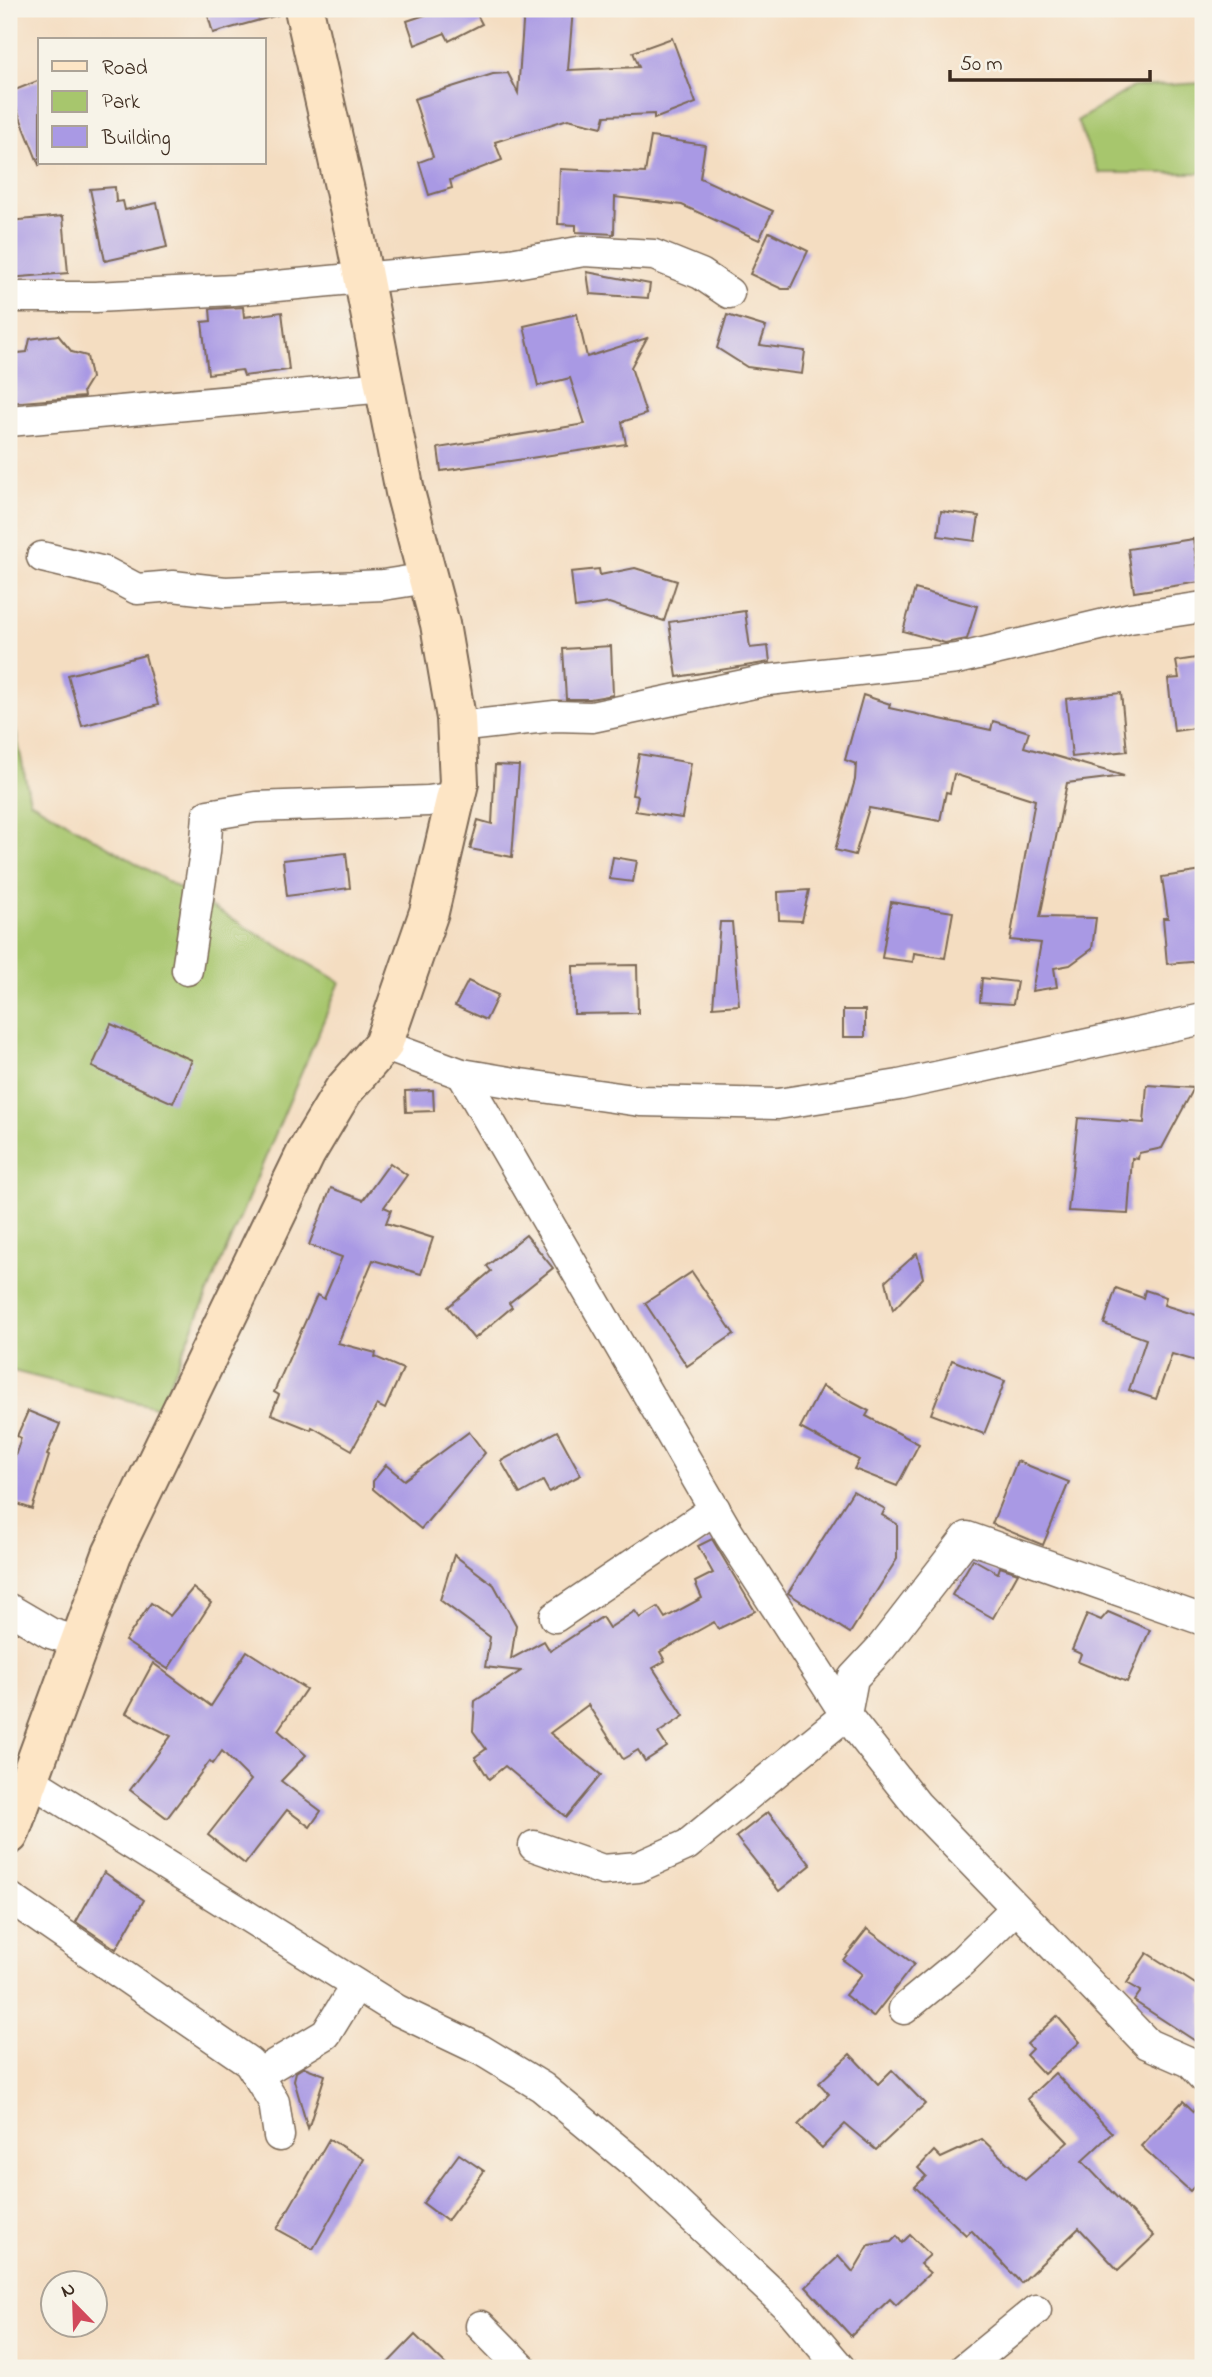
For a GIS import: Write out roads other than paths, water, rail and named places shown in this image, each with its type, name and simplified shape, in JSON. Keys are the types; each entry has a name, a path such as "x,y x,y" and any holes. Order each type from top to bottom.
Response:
{"street":[{"path":"9,1835 112,1554 306,1153 343,1091 383,1045 429,912 459,783 457,727 440,624 405,492 363,277 304,9"},
{"path":"9,297 95,297 234,290 510,264 584,251 654,255 701,274 729,293"},
{"path":"9,421 385,387"},
{"path":"42,557 105,572 137,589 173,586 225,592 383,585 428,578"},
{"path":"457,727 555,716 592,717 768,680 957,659 1130,618 1203,607"},
{"path":"187,971 208,815 256,807 428,802 456,797"},
{"path":"383,1045 462,1074 640,1101 778,1104 900,1085 1203,1019"},
{"path":"462,1074 715,1509 846,1715 917,1805 1147,2043 1189,2062 1203,2077"},
{"path":"555,1617 715,1509"},
{"path":"534,1846 603,1870 638,1867 687,1845 846,1715 853,1678 881,1648 967,1537 1203,1620"},
{"path":"9,1609 50,1633 79,1642"},
{"path":"28,1779 397,2010 481,2050 542,2087 661,2188 792,2311 840,2368"},
{"path":"9,1897 249,2062 274,2102 279,2136"},
{"path":"904,2009 961,1962 1016,1908"},
{"path":"257,2075 326,2034 356,1985"},
{"path":"965,2368 1036,2310"},
{"path":"481,2326 522,2368"}]}
